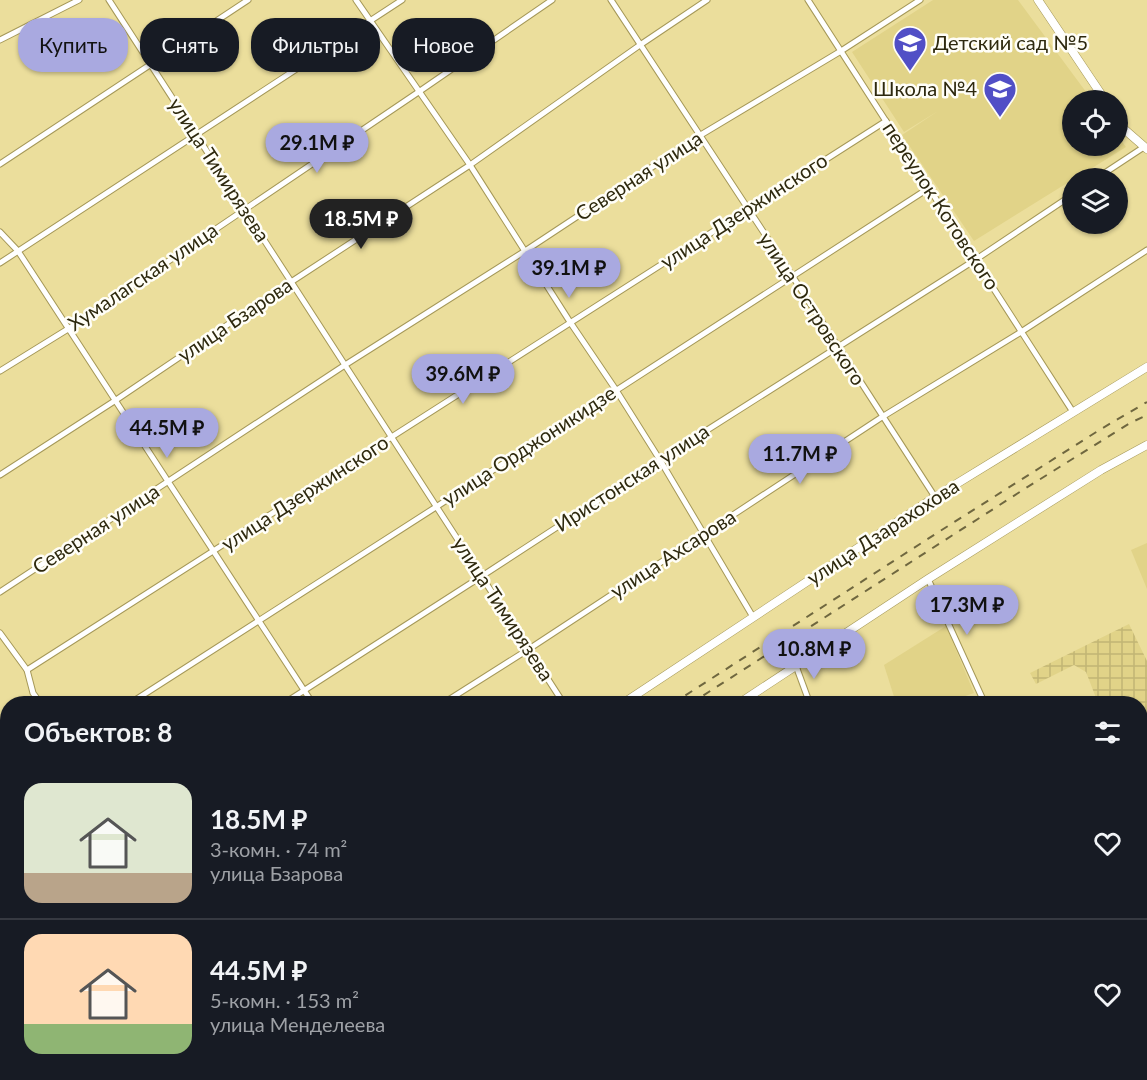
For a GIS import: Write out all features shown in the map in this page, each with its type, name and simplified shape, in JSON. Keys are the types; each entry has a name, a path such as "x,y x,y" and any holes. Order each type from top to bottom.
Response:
{"street":[{"path":"0,40 79,0"},
{"name":"улица Тимирязева","path":"109,0 140,48"},
{"path":"220,18 248,0"},
{"path":"356,0 368,18"},
{"path":"375,18 402,0"},
{"name":"Хумалагская улица","path":"0,371 68,328 552,0"},
{"name":"улица Островского","path":"611,0 935,497"},
{"name":"улица Бзарова","path":"0,475 470,165 707,0"},
{"name":"переулок Котовского","path":"808,0 1073,412"},
{"name":"Северная улица","path":"0,592 699,136 841,51 920,0"},
{"path":"1038,0 1098,90"},
{"path":"380,35 470,165 616,390 753,617"},
{"path":"0,164 140,71"},
{"name":"улица Тимирязева","path":"155,72 559,696"},
{"path":"0,263 291,72"},
{"name":"улица Дзержинского","path":"27,670 886,121"},
{"path":"1112,168 1146,146 1128,132"},
{"name":"улица Орджоникидзе","path":"141,696 929,188"},
{"name":"Иристонская улица","path":"295,696 836,346 975,260 1062,202"},
{"path":"0,232 18,252 308,696"},
{"name":"улица Ахсарова","path":"455,696 882,417 1022,332 1147,250"},
{"name":"улица Дзарахохова","path":"634,696 935,497 1147,368"},
{"path":"750,696 928,579 1093,475 1147,445"},
{"path":"928,579 981,696"},
{"path":"0,633 27,670 35,696"},
{"path":"796,666 807,696"}],"shaded area":[{"name":"Школа №4","path":"933,0 1018,0 1085,90 1062,90 1062,156 1111,156 1092,168 1062,168 1062,186 974,241 902,135 938,111 904,132 852,52"},
{"path":"1147,543 1147,589 1131,550"},
{"path":"1129,624 1147,661 1147,696 1095,696 1086,672 1074,665 1036,684 1030,673"},
{"path":"946,626 974,693 965,696 894,696 884,665"}],"railway":[{"path":"684,696 937,533 1147,402"},
{"path":"702,696 1026,488 1130,423 1147,415"}],"place":[{"name":"Детский сад №5","path":"910,72"},
{"name":"Школа №4","path":"1000,118"}]}
